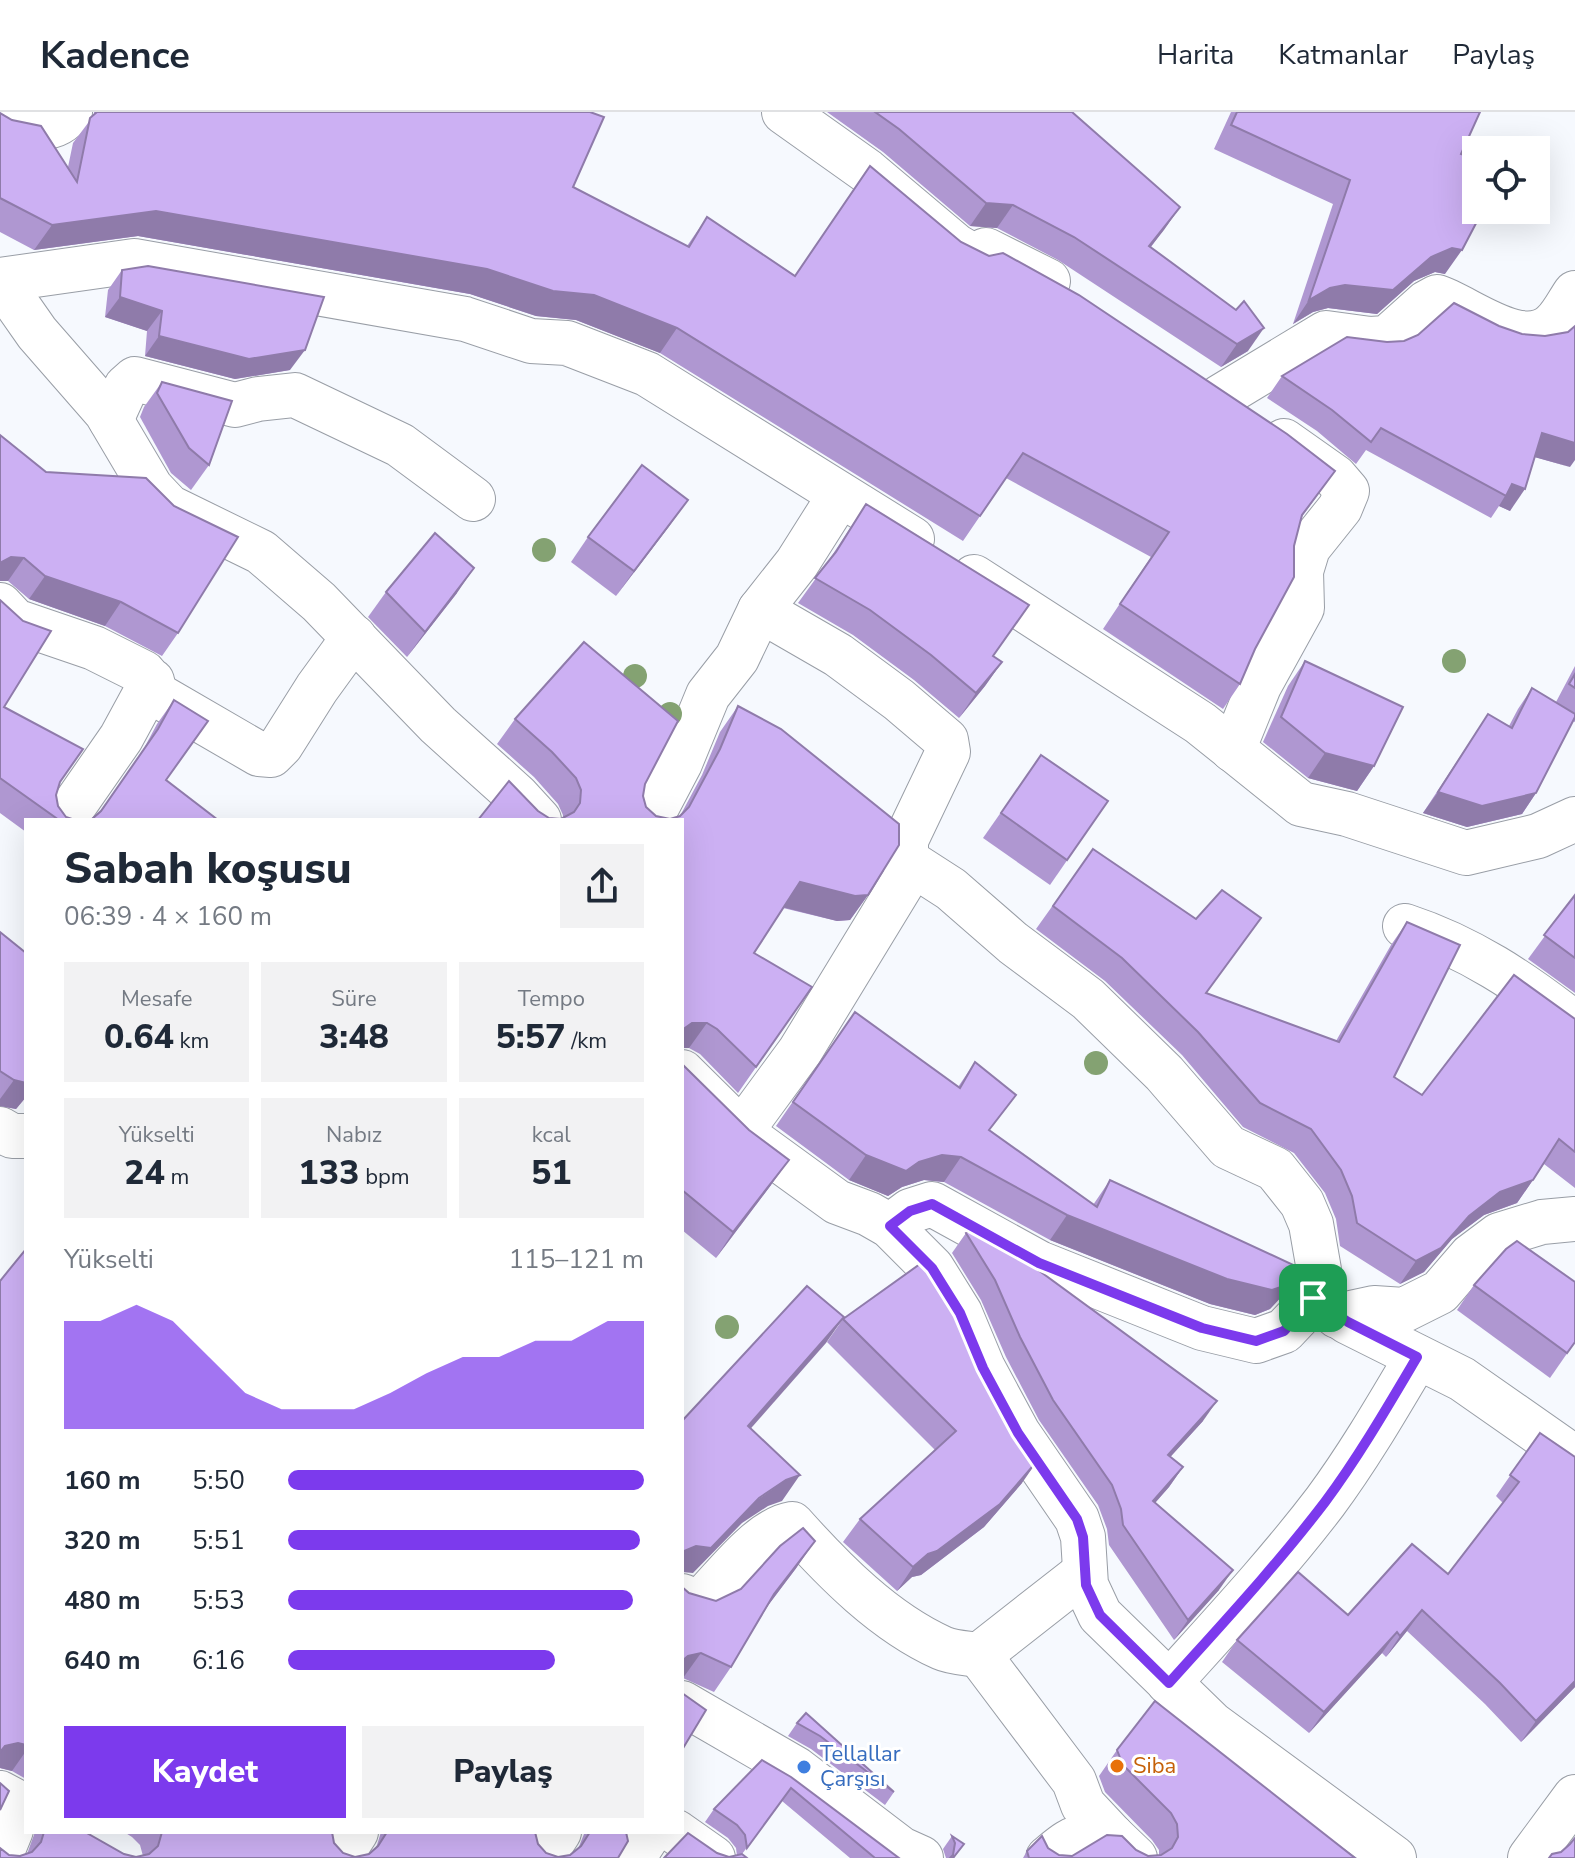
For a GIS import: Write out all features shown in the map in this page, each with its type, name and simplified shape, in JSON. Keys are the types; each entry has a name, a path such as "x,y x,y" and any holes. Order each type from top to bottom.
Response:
{"street":[{"path":"0,121 24,127 46,127 58,125 70,112"},
{"path":"800,116 956,246 973,256 986,250 1077,299"},
{"path":"537,818 438,725 354,637 261,552 169,507 151,488 111,420 37,333 0,280 134,261 451,316 531,341 567,343 647,374 1056,628 1200,723 1301,804 1347,814 1466,853 1538,836 1575,819"},
{"path":"1233,750 1259,686 1302,608 1301,571 1308,548 1340,508 1347,491 1335,477 1204,386 1326,333 1387,338 1437,297 1494,326 1521,333 1540,331 1553,325 1575,293"},
{"path":"111,420 126,387 135,379 235,405 295,395 400,445 473,499"},
{"path":"651,818 680,763 708,695 737,658 760,610 797,563 840,495"},
{"path":"0,605 15,621 94,648 144,673 159,696 259,754 271,755 281,745 354,637"},
{"path":"742,1130 800,1051 906,877 906,840 948,752 946,740 899,700 838,655 760,610"},
{"path":"65,818 121,738 152,681"},
{"path":"906,860 951,889 1013,943 1088,999 1164,1073 1228,1147 1275,1169 1302,1203 1311,1224 1325,1307"},
{"path":"1404,925 1431,934 1485,961 1531,989 1575,1024"},
{"path":"684,1074 749,1138 837,1202 890,1226 932,1268 960,1313 983,1368 1018,1433 1077,1519 1083,1537 1086,1585 1100,1615 1212,1724 1394,1858"},
{"path":"890,1226 910,1211 932,1204 1053,1269 1202,1328 1256,1341 1284,1331 1325,1307 1404,1310 1440,1292 1471,1256 1499,1235 1542,1222 1575,1219"},
{"path":"1325,1307 1462,1379 1575,1458"},
{"path":"1169,1683 1243,1601 1325,1501 1383,1415 1417,1357"},
{"path":"684,1597 696,1602 705,1597 764,1537 779,1526 792,1524 818,1553 892,1620 944,1649 979,1655 1074,1781 1083,1805 1123,1847"},
{"path":"979,1655 1085,1572"},
{"path":"684,1704 796,1769 909,1855"},
{"path":"1530,1858 1575,1797"},
{"path":"339,1858 355,1834"},
{"path":"542,1858 558,1834"},
{"path":"633,1858 649,1834"},
{"path":"679,1834 713,1858"},
{"path":"1048,1858 1073,1839 1090,1836 1123,1847"}],"building":[{"path":"97,112 590,112 604,117 573,187 689,247 707,217 795,276 870,166 961,242 989,256 1003,253 1079,295 1287,434 1335,471 1302,515 1294,546 1294,577 1240,684 1120,604 1169,532 1023,453 980,516 677,328 594,295 553,291 487,269 156,211 52,225 0,198 0,113 12,120 41,126 77,182 90,118"},
{"path":"875,112 1072,112 1180,207 1149,246 1236,310 1244,301 1264,328 1237,344 1074,237 1013,205 986,203"},
{"path":"1237,112 1480,112 1469,136 1462,136 1461,154 1462,224 1476,224 1462,250 1452,248 1431,257 1393,290 1345,285 1330,288 1309,300 1350,180 1231,125"},
{"path":"148,266 324,297 305,350 249,359 159,336 162,311 120,297 122,270"},
{"path":"1454,303 1522,334 1545,336 1568,332 1575,326 1575,443 1542,433 1525,489 1512,484 1506,496 1381,428 1371,442 1332,410 1282,376 1347,337 1404,341 1418,335"},
{"path":"162,382 232,401 209,465 189,448 157,393"},
{"path":"0,435 46,472 146,478 174,506 238,537 178,633 121,602 45,576 24,558 11,557 0,563"},
{"path":"642,465 688,500 634,571 588,537"},
{"path":"866,504 1029,605 993,656 1002,662 976,693 870,610 815,578 836,552"},
{"path":"435,533 474,568 425,632 386,592"},
{"path":"0,600 23,621 51,631 4,707 83,749 60,782 56,795 58,806 69,818 56,818 0,778"},
{"path":"584,642 678,721 645,784 643,796 646,807 656,816 665,818 563,818 574,812 580,803 581,790 576,778 515,719"},
{"path":"1305,661 1403,707 1374,766 1325,753 1281,717"},
{"path":"1575,674 1575,688 1569,684"},
{"path":"1532,688 1575,714 1536,793 1482,806 1438,792 1488,714 1512,728"},
{"path":"174,700 208,721 166,780 215,818 93,818 101,811 158,729"},
{"path":"738,706 781,729 899,824 899,845 868,895 855,896 800,882 754,953 812,987 756,1067 717,1029 707,1023 692,1023 684,1029 684,818 673,818 689,807 720,749"},
{"path":"1041,755 1108,801 1067,860 1001,813"},
{"path":"509,781 549,818 480,818"},
{"path":"1093,849 1196,919 1222,890 1261,918 1206,993 1339,1042 1407,922 1460,945 1394,1077 1422,1095 1514,975 1575,1019 1575,1152 1559,1139 1533,1180 1500,1192 1469,1216 1441,1248 1416,1261 1357,1223 1352,1196 1341,1170 1311,1129 1260,1103 1198,1032 1122,958 1053,906"},
{"path":"1575,895 1575,958 1544,935"},
{"path":"0,932 24,951 24,1082 0,1071"},
{"path":"855,1012 960,1088 975,1062 1016,1095 989,1130 1097,1207 1110,1180 1302,1269 1287,1285 1272,1290 1227,1279 1067,1215 961,1157 942,1155 919,1162 906,1171 866,1155 793,1102"},
{"path":"684,1066 749,1130 789,1160 733,1232 684,1192"},
{"path":"974,1228 1004,1245 1217,1401 1168,1455 1183,1467 1153,1501 1233,1570 1188,1620 1123,1525 1112,1485 1053,1400 995,1280 966,1233"},
{"path":"1517,1241 1575,1282 1575,1342 1567,1353 1474,1285"},
{"path":"24,1251 24,1744 5,1746 0,1752 0,1281"},
{"path":"927,1259 954,1301 977,1356 1012,1421 1038,1460 1000,1504 913,1567 860,1519 956,1431 843,1319"},
{"path":"807,1286 844,1317 748,1426 800,1475 786,1480 759,1498 711,1548 696,1546 684,1551 684,1419"},
{"path":"1540,1433 1575,1457 1575,1681 1536,1721 1422,1610 1400,1636 1397,1632 1324,1712 1237,1640 1298,1572 1348,1615 1412,1544 1448,1574 1519,1482 1510,1475"},
{"path":"803,1528 815,1541 774,1594 731,1667 701,1653 684,1659 684,1589 716,1601 741,1589 780,1546"},
{"path":"684,1694 706,1710 684,1747"},
{"path":"1155,1701 1355,1858 1029,1858 1027,1851 1042,1836 1048,1848 1059,1855 1072,1856 1107,1835 1122,1836 1136,1850 1148,1856 1161,1855 1172,1848 1178,1837 1177,1824 1171,1813 1123,1765 1117,1750"},
{"path":"806,1713 894,1792 820,1736 797,1723"},
{"path":"762,1760 791,1777 899,1858 875,1858 791,1788 747,1848 745,1835 737,1825 714,1809"},
{"path":"0,1783 9,1791 0,1810"},
{"path":"688,1833 717,1853 729,1857 742,1854 747,1858 664,1858"},
{"path":"43,1834 89,1834 124,1854 136,1857 149,1854 158,1846 161,1834 332,1834 334,1843 343,1853 355,1857 369,1854 386,1834 536,1834 538,1844 546,1853 558,1857 570,1855 589,1834 626,1834 628,1841 618,1858 0,1858 0,1848 9,1855 20,1856 32,1852"},
{"path":"952,1836 964,1844 950,1858 955,1843"},
{"path":"1575,1838 1575,1858 1549,1858 1561,1852"}],"place":[{"name":"Siba","path":"1117,1766"},
{"name":"Tellallar Çarşısı","path":"804,1767"}],"route":[{"path":"932,1204 1039,1263 1202,1328 1256,1341 1284,1331 1313,1298 1348,1322 1417,1357 1383,1415 1325,1501 1243,1601 1169,1683 1100,1615 1086,1585 1083,1537 1077,1519 1018,1433 983,1368 960,1313 932,1268 890,1226 910,1211 932,1204"}]}
